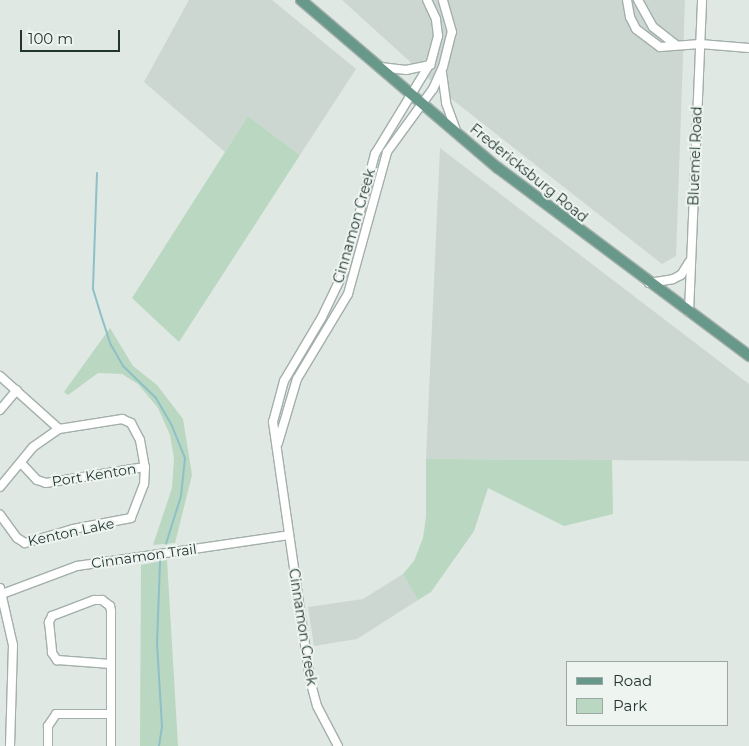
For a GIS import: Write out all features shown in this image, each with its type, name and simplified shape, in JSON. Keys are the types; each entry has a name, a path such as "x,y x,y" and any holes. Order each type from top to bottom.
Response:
{"main road":[{"name":"Fredericksburg Road","path":"301,0 498,168 648,283 749,356"}],"street":[{"name":"Cinnamon Creek","path":"338,746 314,693 289,535 278,442 273,432 276,406 292,365 322,317 345,269 366,181 385,134 413,96 430,65 438,36 436,19 427,0"},
{"path":"443,0 452,32 442,70 446,103 456,131"},
{"path":"627,0 630,17 636,29 660,46 700,44 749,48"},
{"path":"638,0 653,28 675,44"},
{"name":"Bluemel Road","path":"689,312 702,0"},
{"path":"381,67 406,70 430,65"},
{"name":"Cinnamon Creek","path":"278,442 287,409 304,368 348,294 378,184 392,145 422,103 442,70"},
{"path":"366,181 378,184"},
{"path":"648,283 673,279 685,270 690,260"},
{"path":"0,376 59,429"},
{"path":"0,410 17,390"},
{"path":"276,406 287,409"},
{"path":"0,487 40,441 59,429 127,420 140,440 145,467"},
{"name":"Port Kenton","path":"21,462 37,480 46,483 145,467"},
{"name":"Kenton Lake","path":"0,515 17,538 25,543 73,529 126,521 134,515 138,505 145,467"},
{"name":"Cinnamon Trail","path":"1,591 77,566 289,535"},
{"path":"1,591 13,645 10,746"},
{"path":"111,664 58,660 52,653 50,637 50,620 55,613 94,600 106,602 111,611 111,664 111,746"},
{"path":"48,746 48,726 53,716 60,712 111,714"}],"shaded area":[{"path":"189,0 272,0 356,69 300,155 248,116 225,152 144,82"},
{"path":"342,0 685,0 676,256 662,264 449,97"},
{"path":"440,148 749,384 749,461 426,459"},
{"path":"403,574 418,600 357,639 314,646 308,607 363,599"}],"green space":[{"path":"248,116 300,155 179,342 132,298"},
{"path":"110,328 133,366 157,385 183,419 192,475 175,543 153,545 172,488 174,458 170,435 158,408 138,384 122,374 98,373 68,395 64,392"},
{"path":"426,459 612,460 613,514 564,526 488,488 474,531 431,592 418,600 403,574 414,561 423,538 426,517"},
{"path":"167,560 178,746 140,746 141,565"}],"waterway":[{"path":"97,173 93,289 100,312 111,345 123,366 156,398 172,426 185,458 181,496 166,544"},
{"path":"159,746 162,727 157,644 160,561"}]}
